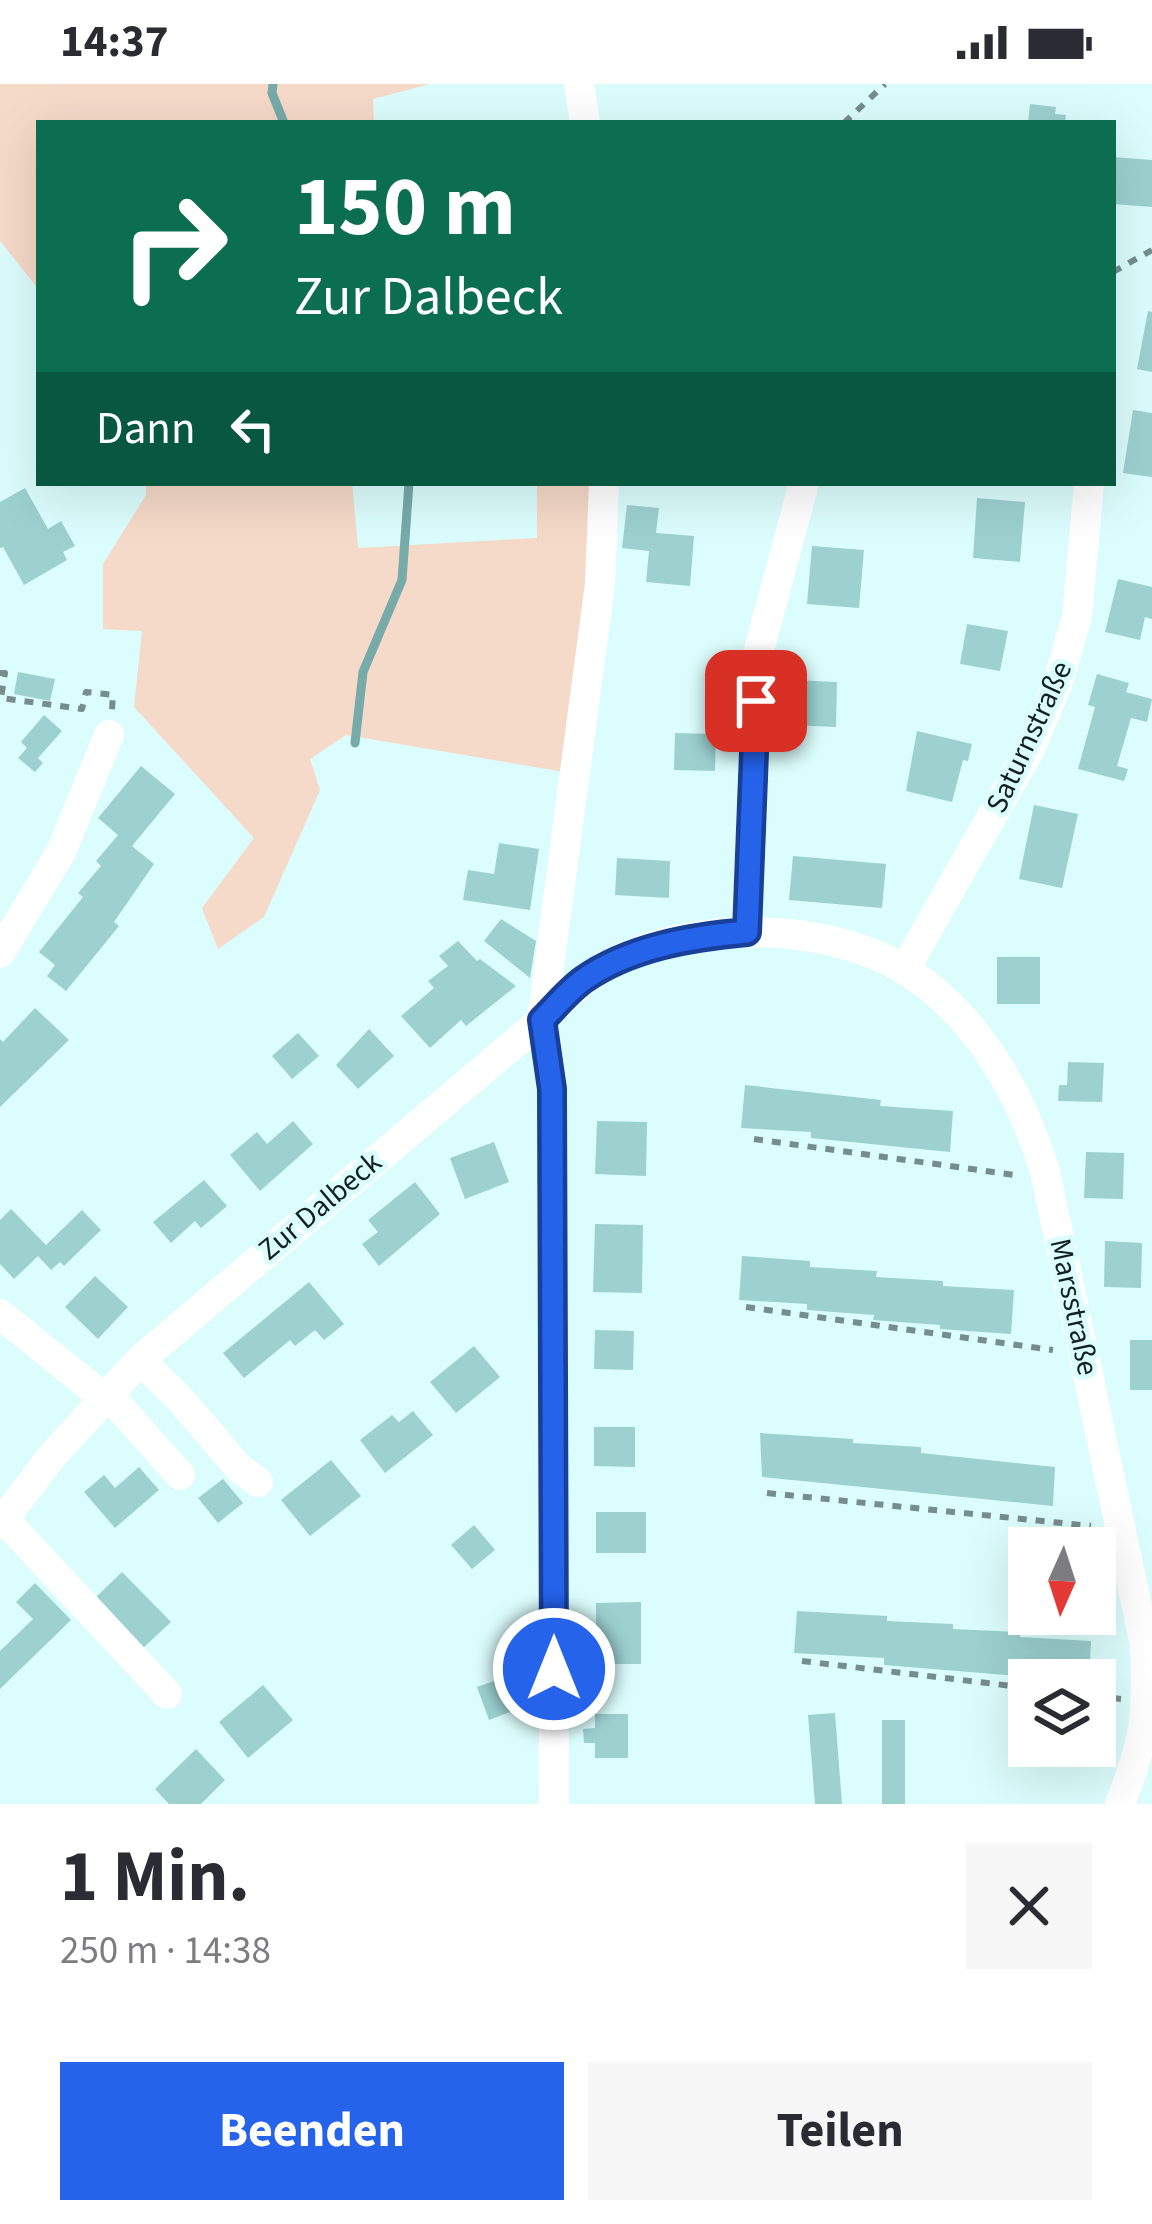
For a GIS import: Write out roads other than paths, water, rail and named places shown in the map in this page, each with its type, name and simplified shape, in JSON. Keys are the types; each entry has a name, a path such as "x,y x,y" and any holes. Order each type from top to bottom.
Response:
{"street":[{"path":"579,84 585,120"},
{"path":"554,1804 552,1089 542,1020 600,584 604,486"},
{"path":"747,932 758,654 803,486"},
{"name":"Saturnstraße","path":"905,969 1030,749 1063,668 1077,617 1089,486"},
{"path":"0,953 61,852 109,735"},
{"name":"Zur Dalbeck","path":"2,1521 105,1395 140,1360 584,980 632,956 688,937 790,933"},
{"name":"Marsstraße","path":"790,933 905,969 976,1035 1014,1088 1046,1172 1145,1645 1148,1716 1141,1750 1120,1804"},
{"path":"0,1314 105,1395 180,1475"},
{"path":"140,1360 239,1468 258,1482"},
{"path":"2,1521 167,1694"}],"waterway":[{"path":"273,84 283,120"},
{"path":"355,743 363,672 402,580 409,486"}]}
